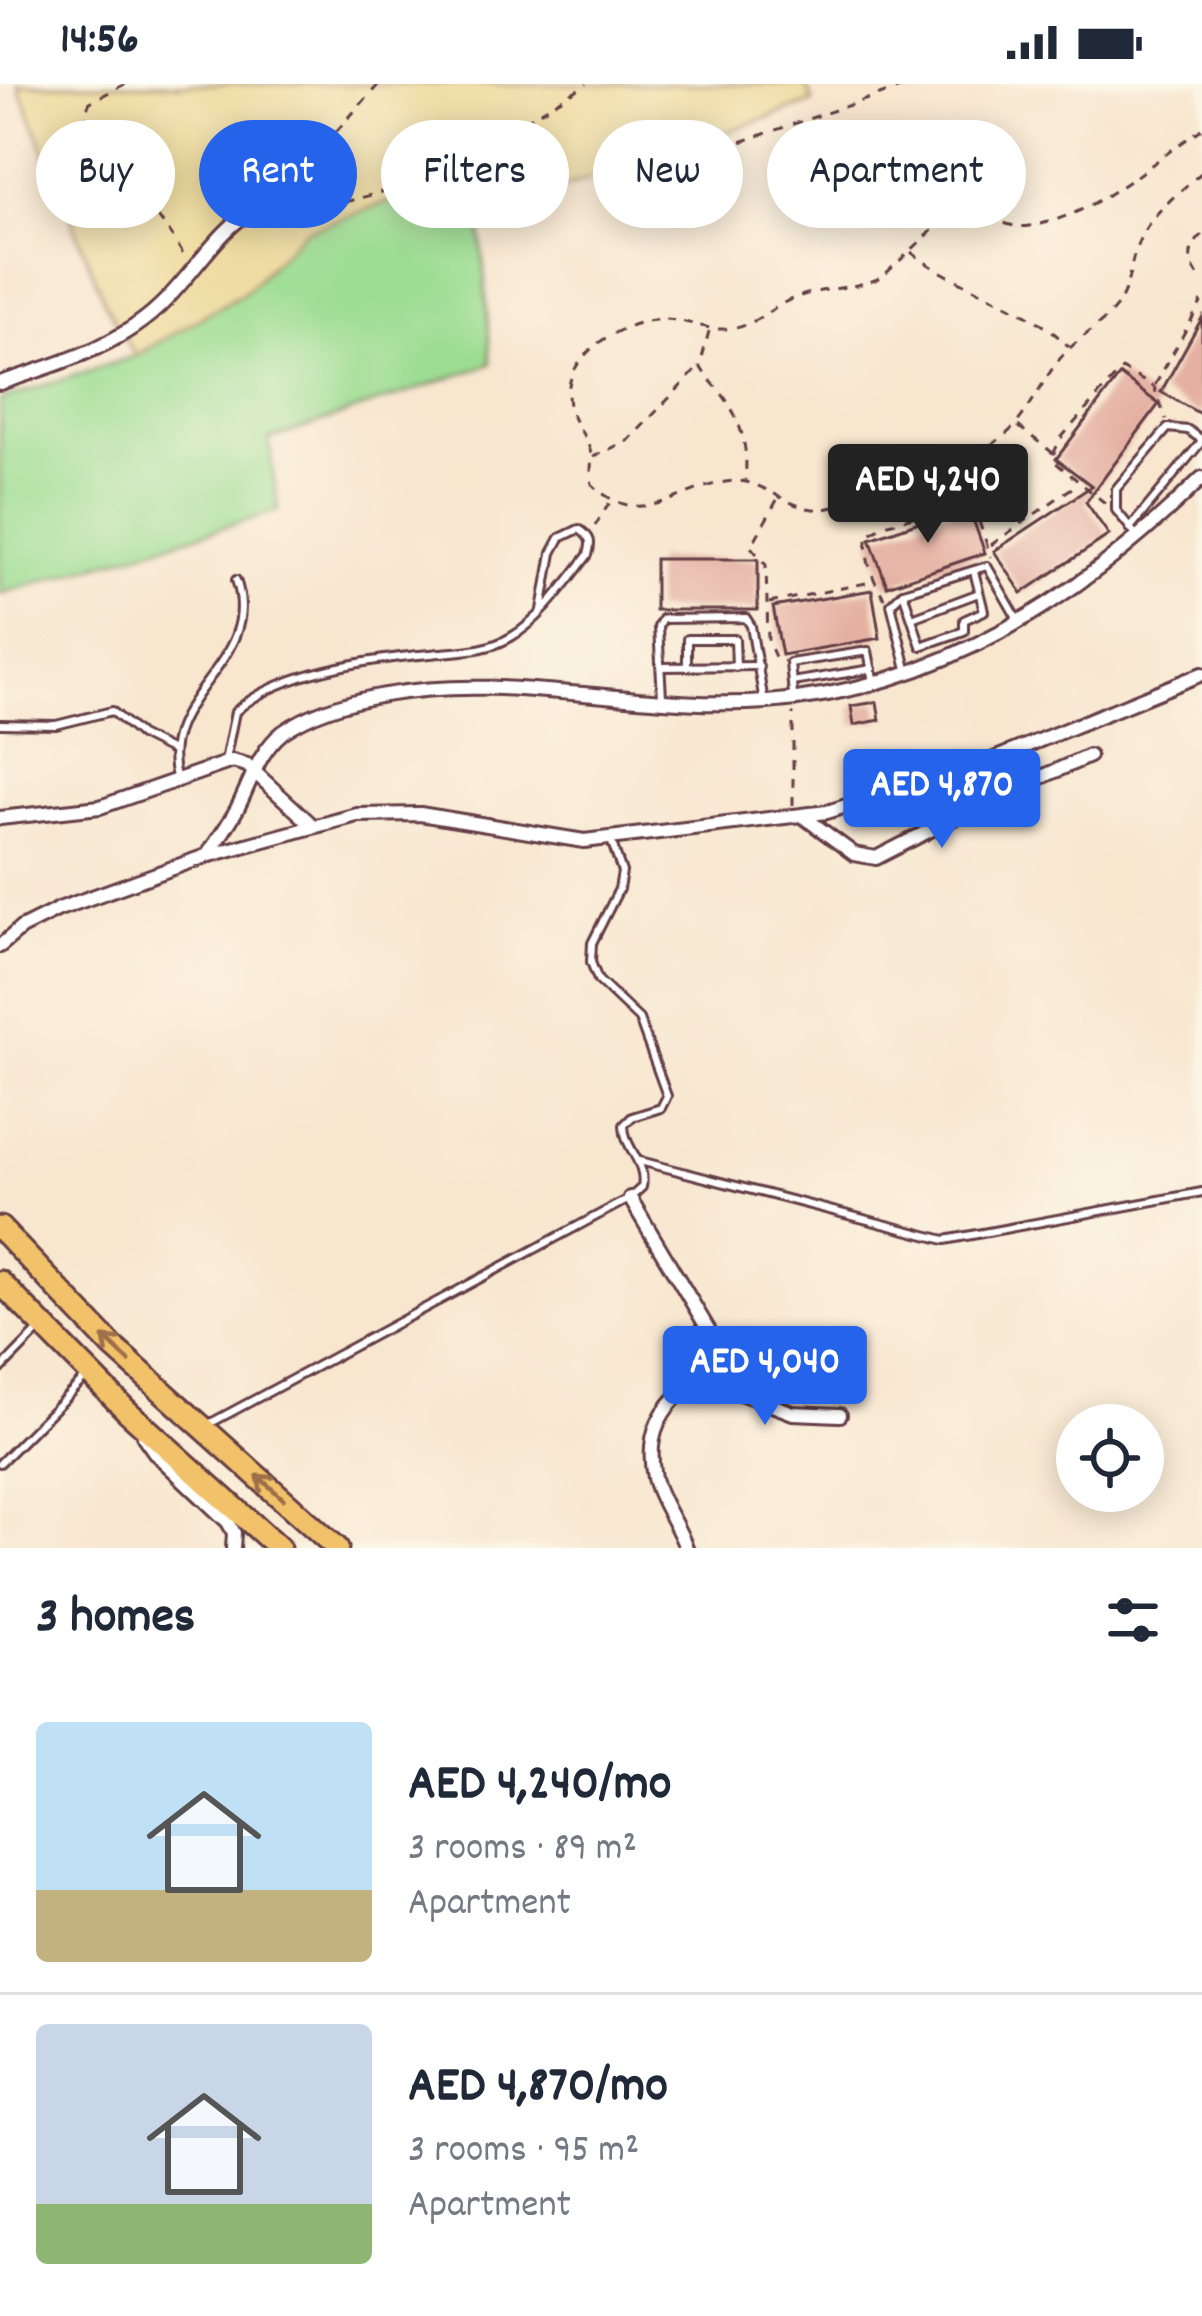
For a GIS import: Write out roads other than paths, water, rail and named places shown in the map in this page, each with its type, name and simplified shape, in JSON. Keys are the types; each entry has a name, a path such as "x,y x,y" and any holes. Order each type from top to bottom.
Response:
{"highway":[{"path":"0,1228 113,1347 337,1548"},
{"path":"0,1282 127,1411 279,1548"}],"street":[{"path":"0,383 70,361 150,314 228,228"},
{"path":"206,856 229,824 271,742 297,723 352,702 451,686 533,687 662,701 764,702 793,699 873,676 908,674 1020,623 1100,570 1134,533 1202,478"},
{"path":"0,946 40,917 206,856 357,815 420,814 555,838 610,841 798,818 985,764 1202,674"},
{"path":"798,818 854,854 876,857 1089,756"},
{"path":"0,818 78,812 122,801 225,761 240,762 253,771 312,825"},
{"path":"630,1198 707,1323 710,1357 698,1377 663,1410 652,1451 658,1492 686,1548"},
{"path":"698,1377 793,1413 840,1415"},
{"path":"127,1411 156,1454 228,1522 234,1533 233,1548"}],"lane":[{"path":"1168,428 1188,430 1202,441 1134,533 1116,511 1116,489 1168,428"},
{"path":"225,761 235,712 263,692 371,660 487,648 514,636 542,610 588,555 589,535 579,529 560,538 552,553 542,610"},
{"path":"908,674 891,604 903,592 987,566 1020,623"},
{"path":"903,592 921,646 964,631 964,620 984,611 974,570"},
{"path":"177,780 170,750 182,718 238,630 241,600 236,580"},
{"path":"912,618 979,593"},
{"path":"662,701 658,627 662,619 746,618 764,702"},
{"path":"687,667 687,639 735,639 736,668"},
{"path":"793,682 873,676 868,651 790,663 793,699"},
{"path":"661,667 759,666"},
{"path":"0,724 56,725 112,711 140,735 170,750"},
{"path":"204,1427 630,1198 644,1182 640,1161 625,1137 625,1125 632,1117 661,1108 667,1096 639,1019 598,980 590,962 592,943 619,889 622,872 610,841"},
{"path":"640,1161 945,1240 1202,1192"},
{"path":"0,1370 44,1326"},
{"path":"0,1463 90,1373"}]}
